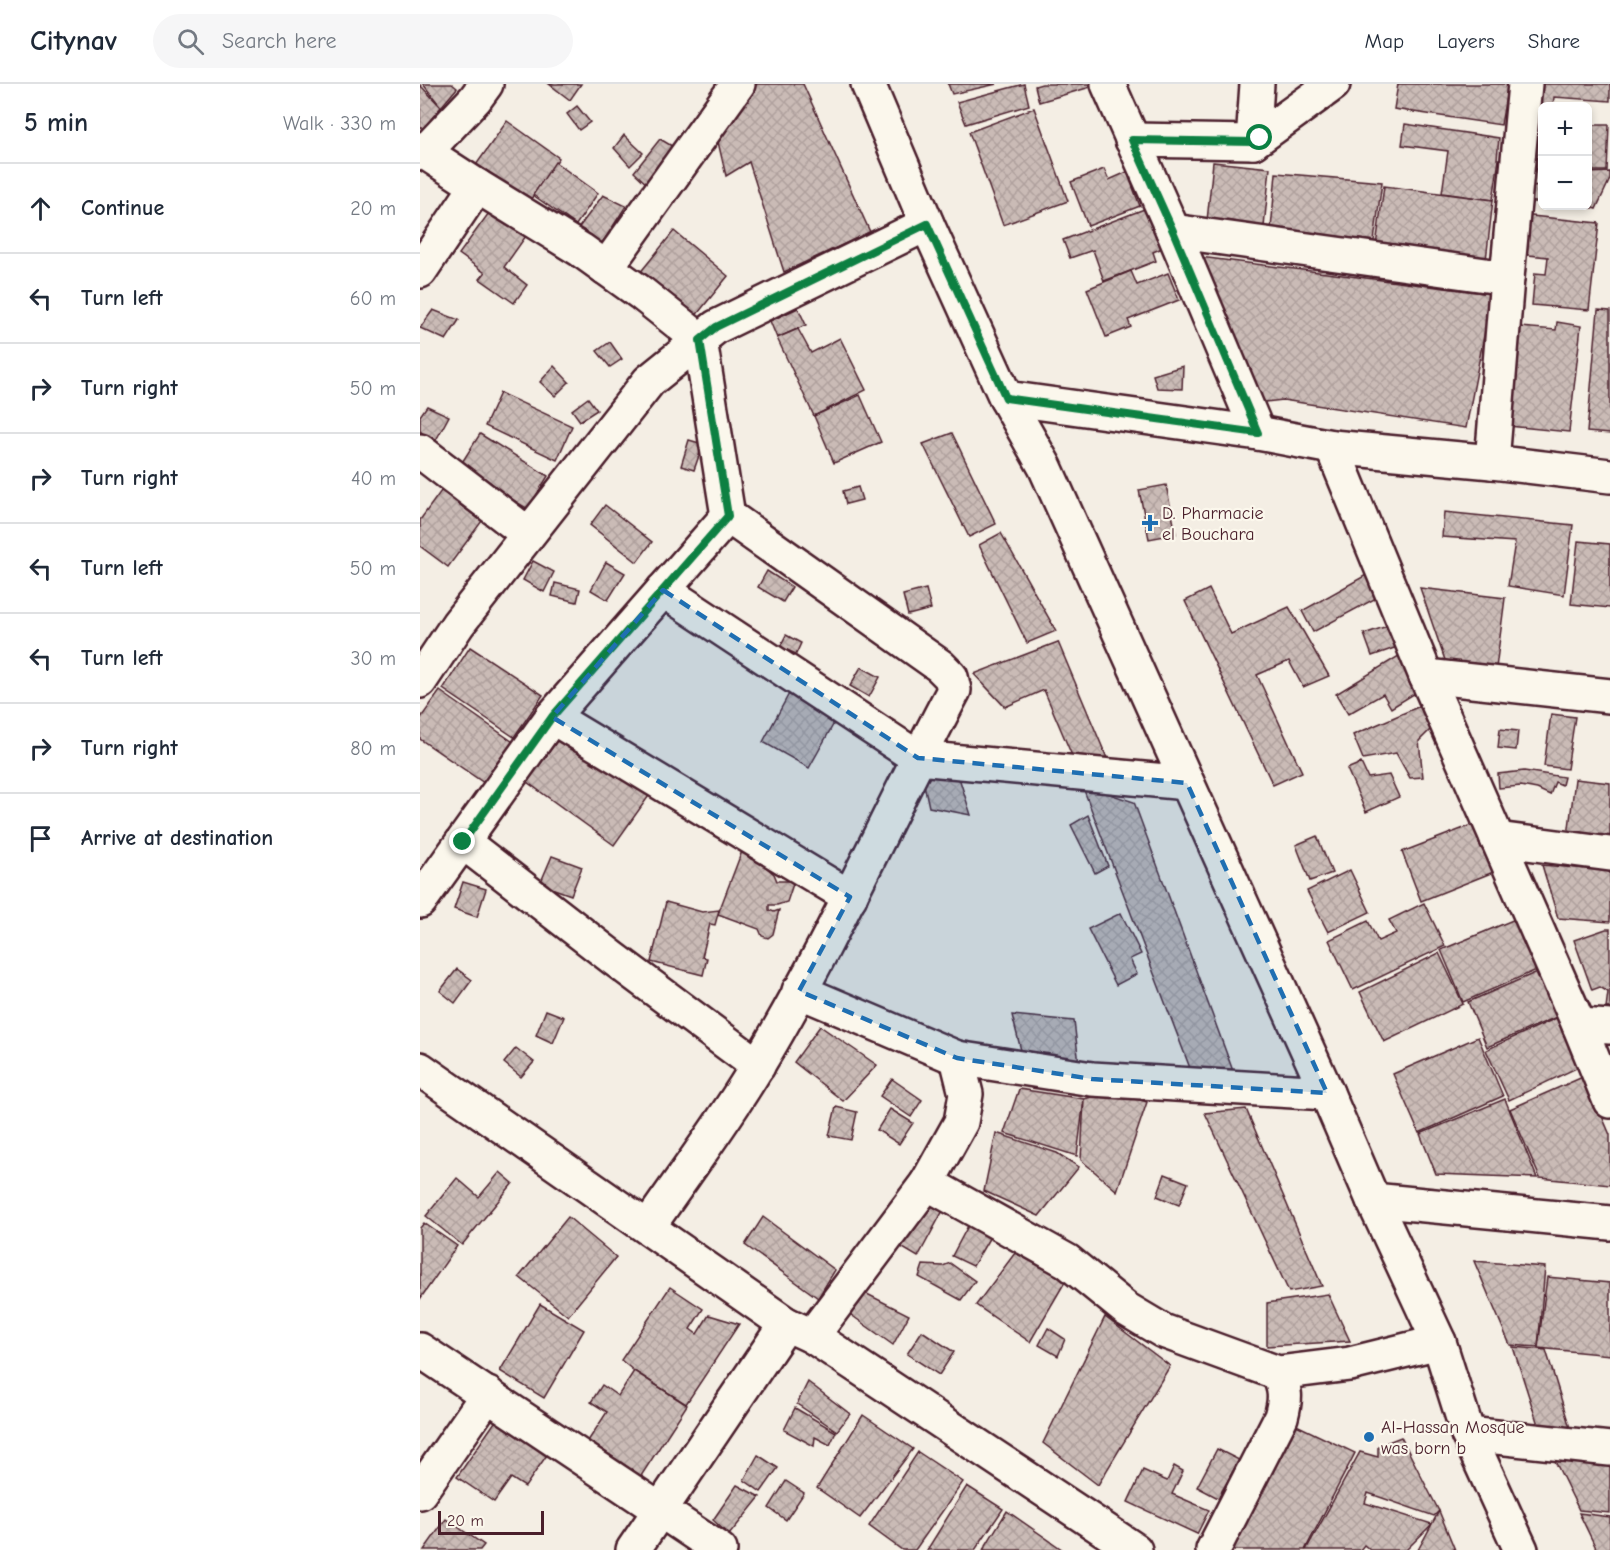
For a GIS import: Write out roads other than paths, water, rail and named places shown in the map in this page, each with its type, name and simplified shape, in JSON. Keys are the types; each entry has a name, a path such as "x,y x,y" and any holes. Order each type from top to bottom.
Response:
{"street":[{"path":"486,84 475,99 422,151 580,250 641,293 700,340 728,516 940,666 951,677 954,690 850,897 758,1066 648,1227"},
{"path":"606,268 738,84"},
{"path":"868,84 927,224 1006,398 1045,467 1373,1200 1439,1342 1468,1434 1521,1550"},
{"path":"1108,84 1258,433"},
{"path":"1253,142 1257,84"},
{"path":"1132,140 1253,142 1333,84"},
{"path":"1492,462 1526,84"},
{"path":"420,271 477,186"},
{"path":"420,681 458,624 649,381 716,327 927,224"},
{"path":"1173,231 1507,278"},
{"path":"1006,398 1258,433 1332,447 1610,476"},
{"path":"1332,447 1426,676 1497,839 1594,1026 1610,1101"},
{"path":"420,452 528,534"},
{"path":"420,901 552,717 728,516"},
{"path":"663,590 918,758 1187,783"},
{"path":"1426,676 1610,696"},
{"path":"552,717 850,897"},
{"path":"1497,839 1610,854"},
{"path":"463,842 758,1066"},
{"path":"799,991 957,1058 1092,1079 1327,1093"},
{"path":"633,1550 661,1509 799,1330 927,1183 961,1122 966,1094 957,1058"},
{"path":"420,1068 799,1330 1135,1550"},
{"path":"927,1183 1067,1261 1126,1309 1163,1331 1278,1373 1350,1364 1439,1342"},
{"path":"1373,1200 1610,1223"},
{"path":"420,1350 720,1550"},
{"path":"1213,1550 1281,1417 1285,1387 1278,1373"},
{"path":"420,1492 488,1394"},
{"path":"1468,1434 1610,1449"}],"place":[{"name":"D. Pharmacie el Bouchara","path":"1150,523"},
{"name":"Al-Hassan Mosque was born b","path":"1369,1437"}]}
